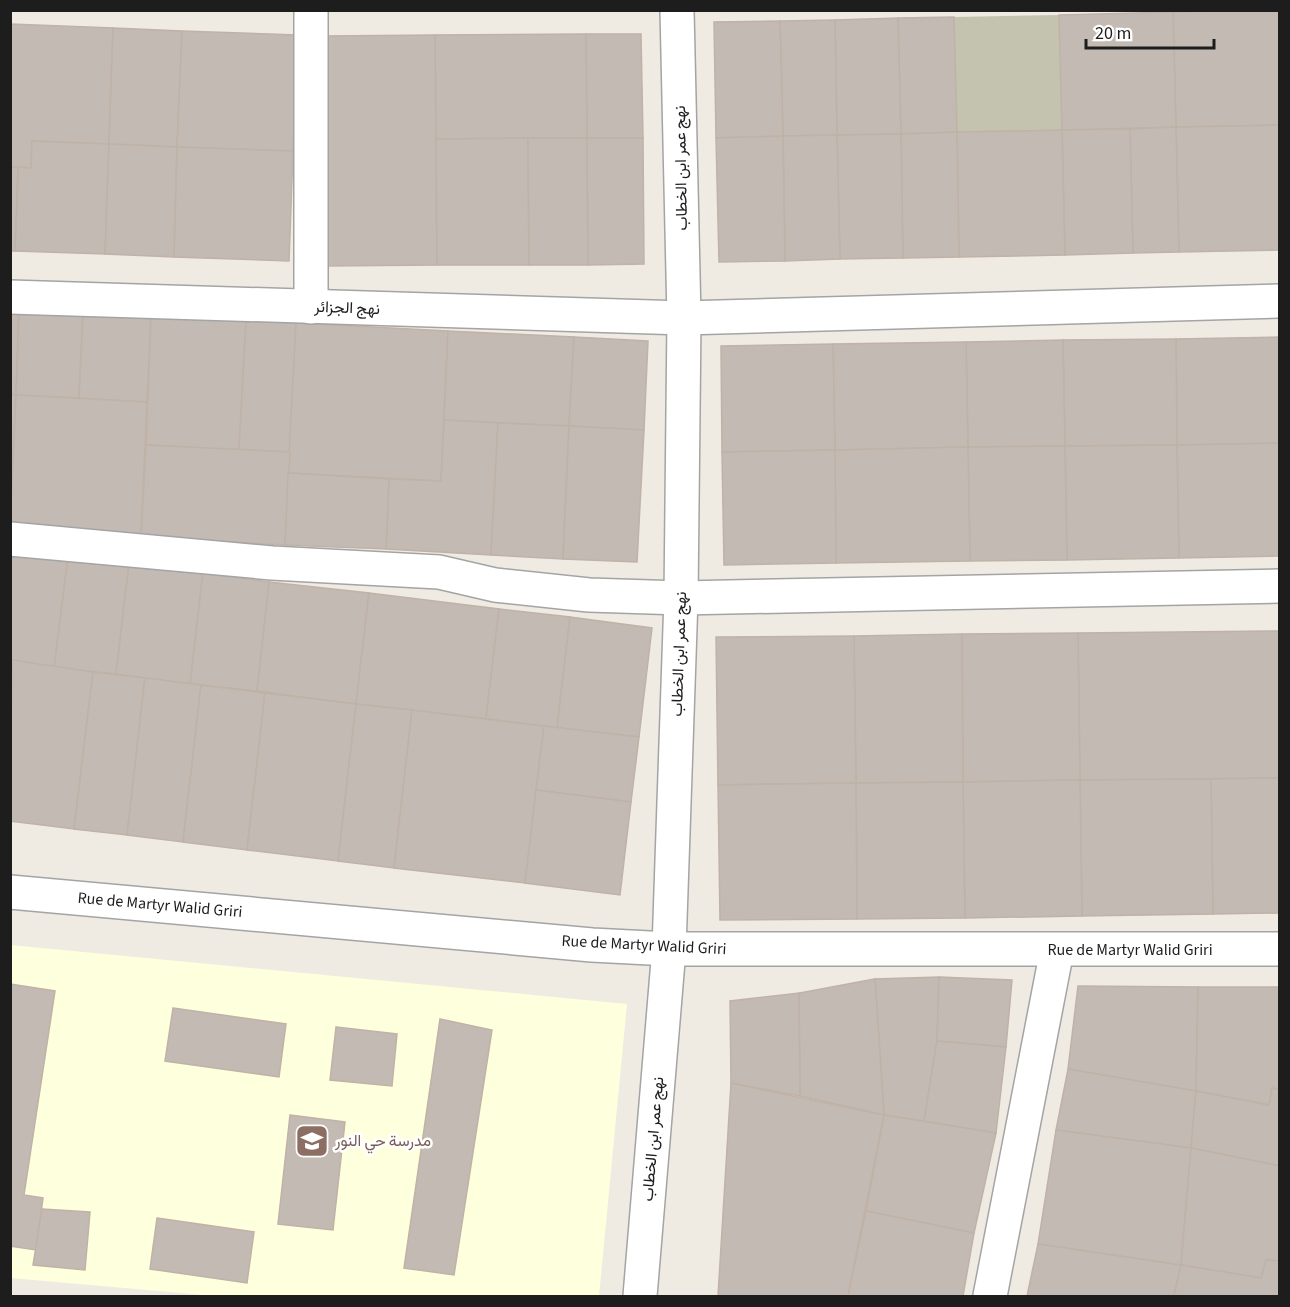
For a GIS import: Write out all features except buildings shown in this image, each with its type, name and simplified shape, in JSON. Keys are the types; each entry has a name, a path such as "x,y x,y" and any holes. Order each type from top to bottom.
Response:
{"street":[{"path":"311,10 311,307"},
{"name":"نهج عمر ابن الخطاب","path":"640,1296 669,949 681,598 684,318 677,10"},
{"name":"نهج الجزائر","path":"10,297 684,318 1280,301"},
{"path":"10,539 272,563 439,572 495,585 589,595 681,598 1280,586"},
{"name":"Rue de Martyr Walid Griri","path":"10,892 592,945 669,949 1280,949"},
{"path":"990,1296 1057,950"}],"shaded area":[{"path":"1059,15 1062,130 957,132 954,17"},
{"name":"مدرسة حي النور","path":"10,945 627,1004 599,1296 215,1296 11,1278"}],"place":[{"name":"مدرسة حي النور","path":"312,1141"}]}
